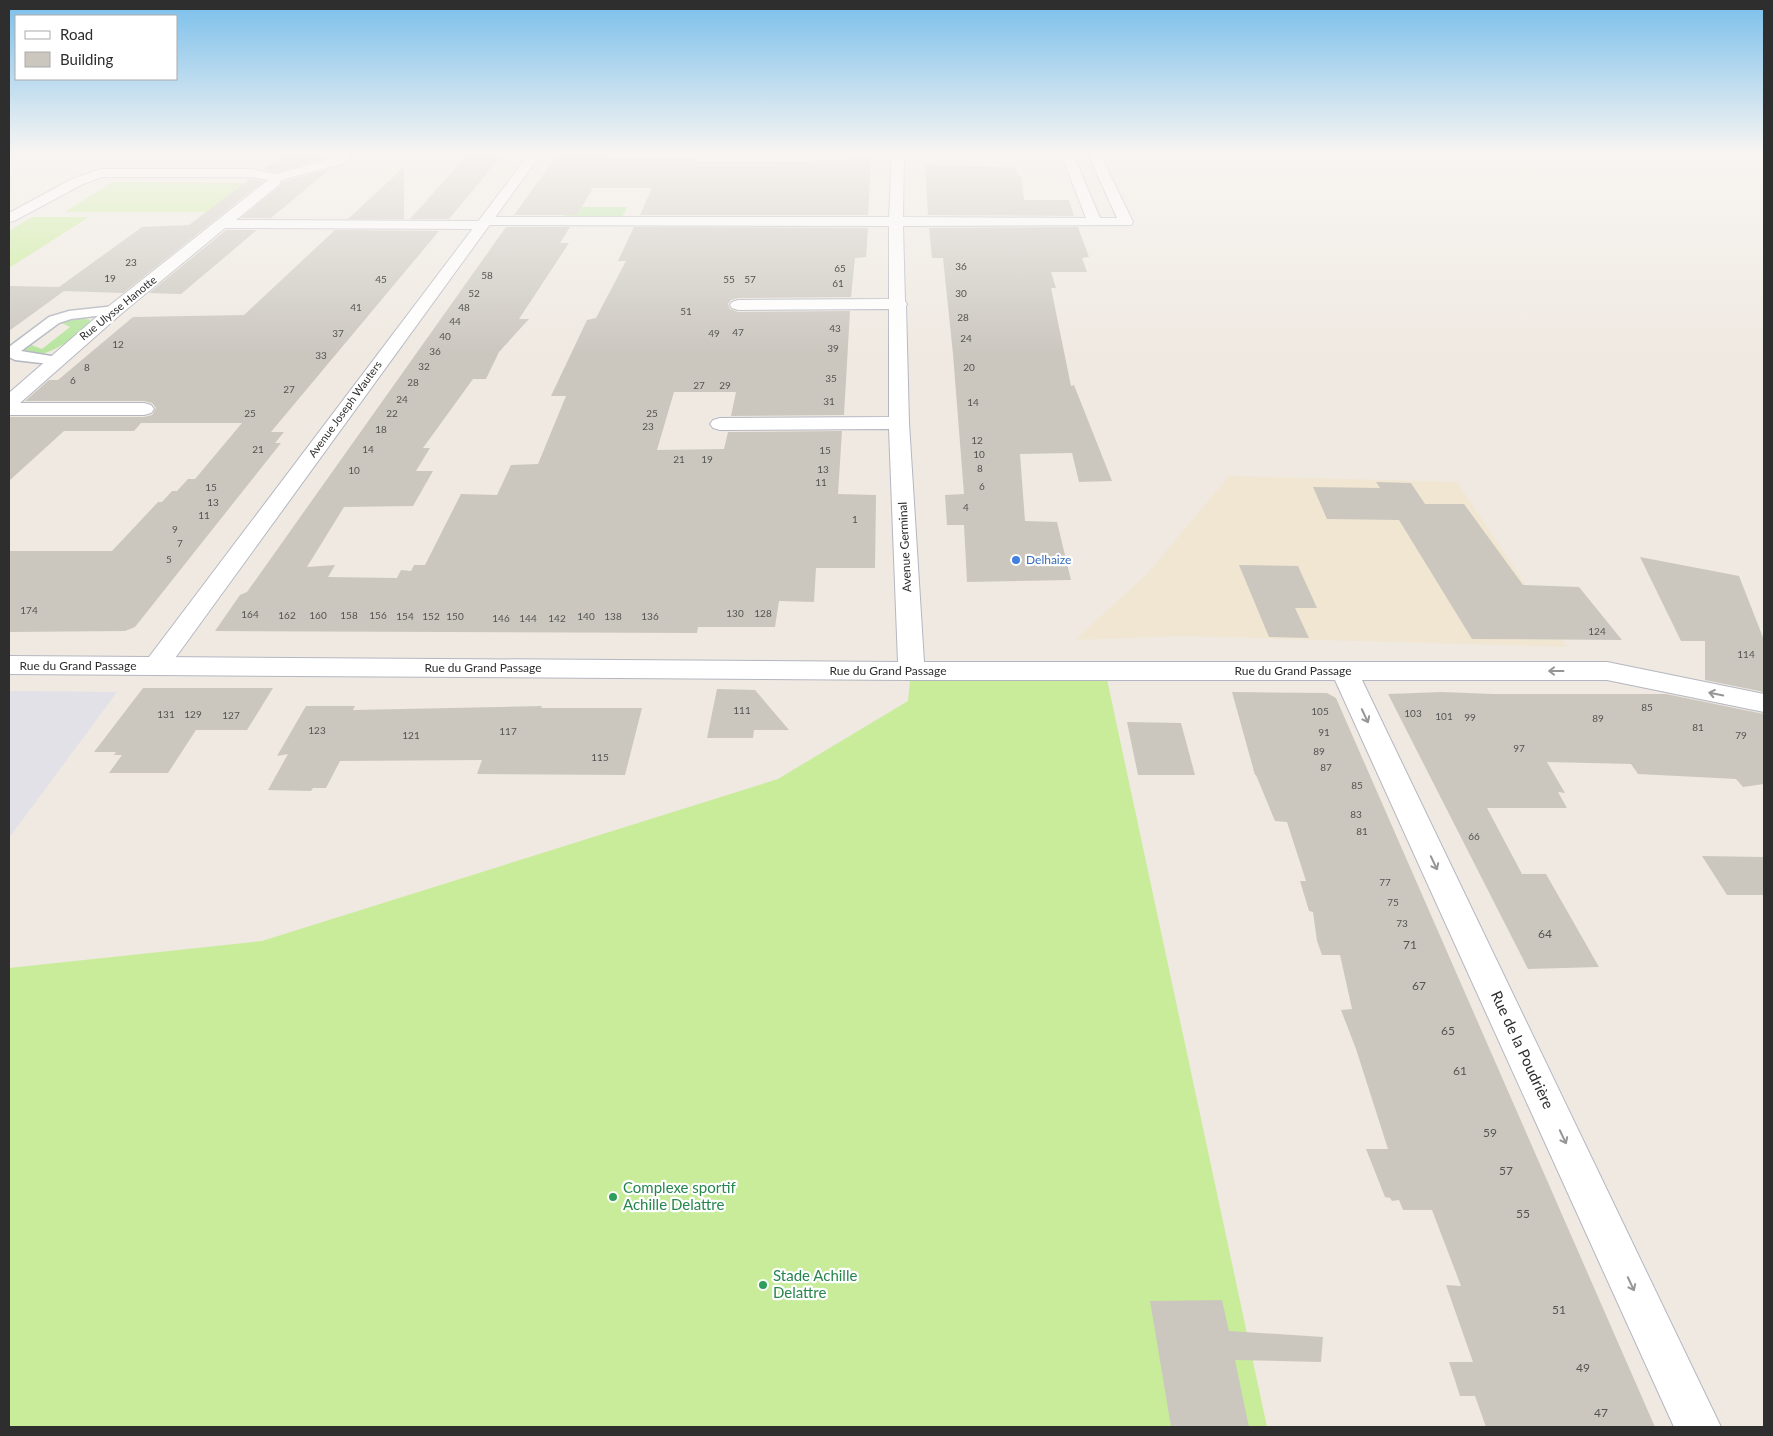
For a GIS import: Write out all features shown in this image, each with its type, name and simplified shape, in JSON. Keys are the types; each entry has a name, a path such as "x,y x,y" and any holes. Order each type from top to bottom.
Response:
{"street":[{"name":"Rue Ulysse Hanotte","path":"9,403 114,310 226,221"},
{"name":"Avenue Joseph Wauters","path":"156,666 484,221"},
{"path":"489,221 1126,221"},
{"name":"Avenue Germinal","path":"896,222 899,304 899,423 911,671"},
{"path":"738,305 899,304"},
{"path":"9,409 144,409"},
{"path":"720,424 899,423"},
{"name":"Rue du Grand Passage","path":"9,665 911,671 1607,672 1764,703"},
{"name":"Rue de la Poudrière","path":"1345,672 1698,1427"}],"lane":[{"path":"58,361 15,356 14,350 54,320 69,315 114,310"}],"shaded area":[{"path":"1229,476 1457,482 1567,647 1182,636 1075,640 1147,574"},
{"path":"9,691 117,692 9,838"}],"green space":[{"path":"25,221 83,221 9,268 9,231"},
{"path":"78,317 90,320 89,324 58,347 39,354 30,354 23,349 29,344 42,349 70,327 62,323 63,321"},
{"name":"Complexe sportif Achille Delattre","path":"1105,670 1267,1427 9,1427 9,968 262,941 778,779 908,701 911,671"}],"building":[{"path":"194,221 214,221 123,293 64,291 9,331 9,286 59,287 142,227 189,225"},
{"path":"506,227 570,227 560,243 569,243 519,319 529,319 499,352 486,379 473,379 423,448 430,448 416,471 433,471 413,506 344,507 307,567 335,565 328,577 397,578 401,570 411,571 414,565 425,565 461,494 497,495 511,465 538,464 566,396 551,396 587,320 596,318 626,261 618,261 634,227 868,228 866,257 855,258 851,297 738,298 731,300 728,304 730,309 738,312 850,311 844,415 731,416 736,392 674,392 657,450 724,449 728,432 842,431 838,494 876,495 875,568 816,568 814,602 779,601 775,627 698,627 697,633 215,631 240,595 247,592"},
{"path":"1078,227 1089,257 1082,258 1087,272 1051,272 1056,288 1051,288 1071,386 1074,385 1112,481 1079,482 1072,453 1020,454 1025,521 1057,522 1071,580 967,582 964,525 947,525 945,495 964,494 943,258 932,258 929,228"},
{"path":"226,230 257,230 181,294 149,293"},
{"path":"335,230 439,231 271,432 284,432 275,443 281,443 135,627 125,631 9,632 9,551 112,551 158,502 162,502 172,491 177,491 188,479 195,479 242,423 141,423 134,431 64,431 9,481 9,417 144,417 152,415 156,408 152,403 144,401 25,401 49,380 58,380 133,317 244,315"},
{"path":"1376,482 1411,483 1425,504 1464,504 1523,585 1579,587 1622,640 1472,639 1399,520 1327,519 1313,487 1380,488"},
{"path":"1640,557 1739,576 1764,640 1764,692 1705,680 1705,641 1681,641"},
{"path":"1239,565 1298,566 1317,608 1295,608 1309,638 1269,637"},
{"path":"143,688 273,688 247,730 196,730 168,773 109,773 122,755 114,755 116,752 94,752"},
{"path":"717,689 755,690 789,730 754,730 753,738 707,738"},
{"path":"1232,692 1327,693 1336,698 1655,1427 1486,1427 1475,1396 1460,1396 1449,1362 1473,1362 1446,1285 1461,1286 1432,1210 1403,1210 1399,1200 1392,1201 1390,1198 1385,1197 1366,1149 1388,1149 1356,1049 1341,1010 1352,1009 1340,955 1322,955 1317,941 1313,912 1309,911 1300,881 1306,881 1287,822 1275,821 1255,775"},
{"path":"1442,692 1493,694 1666,694 1764,714 1764,784 1743,787 1736,779 1638,774 1631,764 1547,762 1565,793 1558,792 1567,808 1487,808 1522,874 1546,874 1599,967 1528,969 1388,694"},
{"path":"306,706 355,706 353,710 542,706 541,708 642,708 625,775 477,774 482,760 340,761 326,788 313,788 311,791 268,790 288,754 277,756"},
{"path":"1127,722 1181,723 1195,775 1138,775"},
{"path":"1702,856 1764,857 1764,895 1727,895"},
{"path":"1222,1300 1229,1331 1323,1337 1321,1362 1235,1360 1249,1427 1171,1427 1150,1301"}],"place":[{"name":"Delhaize","path":"1016,560"},
{"name":"Complexe sportif Achille Delattre","path":"613,1197"},
{"name":"Stade Achille Delattre","path":"763,1285"}]}
